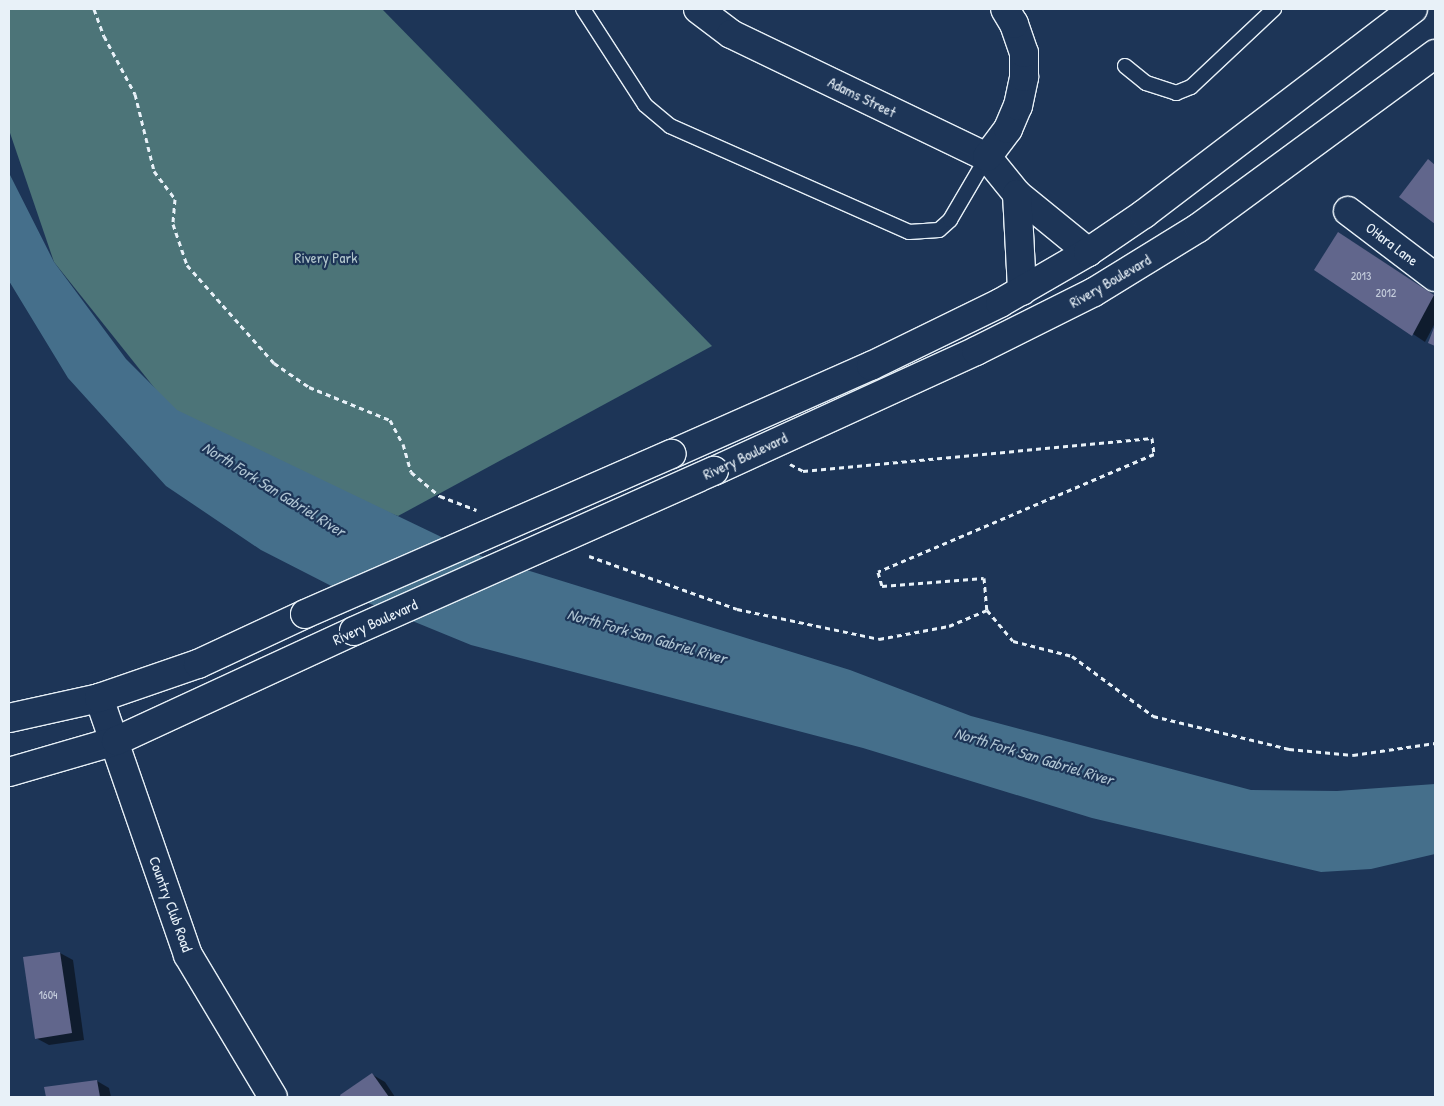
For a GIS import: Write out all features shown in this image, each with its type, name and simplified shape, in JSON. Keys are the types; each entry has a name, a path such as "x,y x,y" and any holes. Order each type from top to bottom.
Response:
{"street":[{"name":"Adams Street","path":"698,9 732,34 987,157 1017,194 1088,252"},
{"path":"987,157 1008,129 1018,106 1024,77 1024,53 1014,24 1005,9"},
{"name":"Rivery Boulevard","path":"9,718 99,698 198,664 305,614 872,366 1022,291 1088,252 1144,214 1413,9"},
{"name":"Rivery Boulevard","path":"9,772 116,741 354,631 714,471 976,351 1094,292 1198,228 1435,54"},
{"path":"1017,194 1022,291"},
{"name":"OHara Lane","path":"1348,211 1435,277"},
{"name":"Country Club Road","path":"99,698 116,741 188,955 273,1097"}],"lane":[{"path":"583,9 645,105 670,126 909,232 939,230 950,220 987,157"},
{"path":"1125,66 1146,83 1176,93 1191,86 1274,9"}],"path":[{"path":"780,440 792,468 803,471 1152,438 1154,454 878,572 882,586 984,578 987,610"}],"green space":[{"name":"Rivery Park","path":"9,9 382,9 712,346 398,516 196,440 54,262 9,130"}],"water":[{"name":"North Fork San Gabriel River","path":"9,173 54,262 126,359 177,410 481,556 850,670 971,716 1251,790 1337,791 1435,784 1435,854 1371,869 1321,872 1092,818 863,748 471,645 349,595 261,550 166,486 68,378 9,281"}],"building":[{"path":"1428,159 1435,165 1435,224 1399,197"},
{"path":"1338,232 1434,295 1412,336 1314,270"},
{"path":"1435,325 1435,346 1428,343"},
{"path":"60,952 72,1033 35,1039 23,957"},
{"path":"372,1073 389,1097 341,1097 340,1095"},
{"path":"97,1080 100,1097 46,1097 44,1087"}]}
